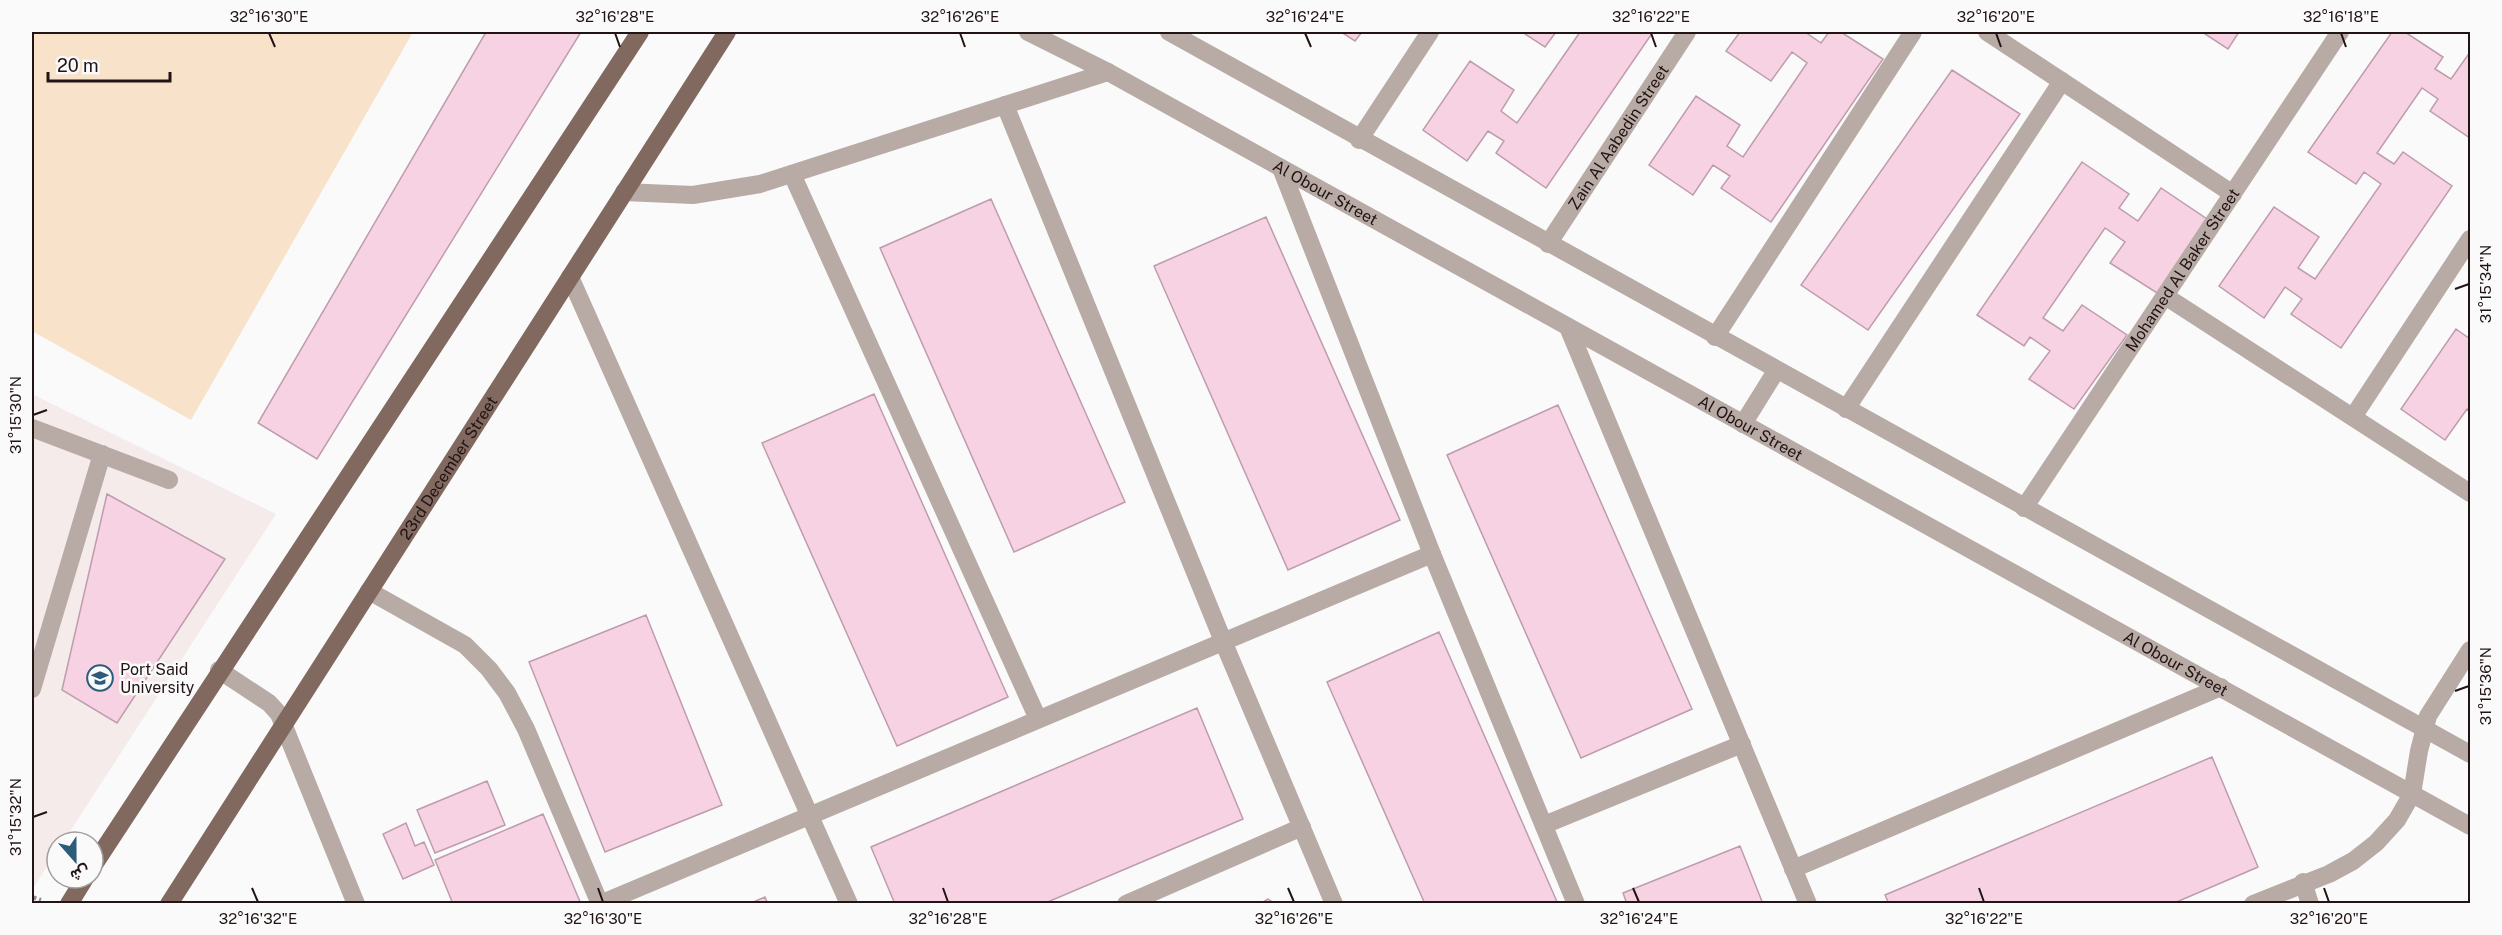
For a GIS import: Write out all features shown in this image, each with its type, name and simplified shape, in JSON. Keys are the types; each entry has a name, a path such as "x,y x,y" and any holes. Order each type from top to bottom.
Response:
{"main road":[{"path":"105,847 219,670 640,32"},
{"name":"23rd December Street","path":"170,903 727,32"},
{"path":"69,903 77,890"}],"street":[{"name":"Al Obour Street","path":"1028,32 1108,72 2470,826"},
{"path":"1169,32 1359,140 2470,754"},
{"path":"1359,140 1430,32"},
{"name":"Zain Al Aabedin Street","path":"1548,244 1687,32"},
{"path":"1715,337 1913,32"},
{"path":"1987,32 2233,194"},
{"name":"Mohamed Al Baker Street","path":"2024,508 2340,32"},
{"path":"624,192 693,195 727,191 792,174 1108,72"},
{"path":"1846,409 2062,81"},
{"path":"1005,105 1223,641 1334,903"},
{"path":"1281,168 1432,554 1576,903"},
{"path":"792,174 1038,719"},
{"path":"2353,417 2470,239"},
{"path":"570,277 849,903"},
{"path":"2165,296 2470,493"},
{"path":"1568,327 1808,903"},
{"path":"1743,424 1776,371"},
{"path":"32,428 169,480"},
{"path":"32,689 102,454"},
{"path":"369,591 465,645 489,669 507,693 526,729 600,903 1432,554"},
{"path":"2253,903 2329,874 2353,861 2376,843 2397,820 2412,794 2424,729 2435,703 2470,650"},
{"path":"219,670 269,703 279,714 356,903"},
{"path":"1793,869 2221,687"},
{"path":"1544,825 1742,744"},
{"path":"1126,903 1302,827"},
{"path":"2303,882 2310,903"}],"shaded area":[{"path":"32,32 413,32 191,420 32,331"},
{"name":"Port Said University","path":"32,394 276,514 71,830 45,830 45,870 32,890"}],"building":[{"path":"486,32 581,32 317,459 258,423"},
{"path":"1341,32 1362,32 1355,41"},
{"path":"1522,32 1556,32 1545,47"},
{"path":"1580,32 1653,32 1546,188 1496,153 1504,141 1488,131 1467,161 1423,130 1470,61 1514,90 1501,111 1517,123"},
{"path":"1740,32 1805,32 1821,43 1829,32 1841,32 1883,59 1771,222 1721,188 1730,176 1713,165 1693,195 1649,165 1696,96 1740,125 1727,146 1743,157 1807,63 1792,52 1771,81 1726,51"},
{"path":"2202,32 2239,32 2228,49"},
{"path":"2392,32 2405,32 2443,57 2435,69 2451,79 2470,52 2470,138 2430,111 2438,99 2422,88 2377,153 2394,164 2403,152 2452,186 2341,348 2291,314 2302,299 2285,287 2264,318 2219,286 2274,207 2319,237 2298,268 2315,279 2381,184 2364,172 2356,184 2308,152"},
{"path":"1952,70 2020,114 1868,330 1801,285"},
{"path":"2082,162 2129,194 2119,208 2138,221 2161,188 2207,219 2157,293 2110,263 2125,242 2105,228 2043,318 2063,331 2082,305 2127,335 2074,409 2029,379 2050,351 2030,337 2024,346 1977,315"},
{"path":"991,199 1125,502 1014,552 880,248"},
{"path":"1266,217 1400,520 1288,570 1154,266"},
{"path":"2456,329 2470,339 2470,412 2467,409 2445,440 2401,409"},
{"path":"874,394 1008,697 897,746 762,443"},
{"path":"1558,405 1692,709 1581,758 1447,455"},
{"path":"107,494 225,559 117,723 62,690"},
{"path":"646,615 722,805 605,852 529,662"},
{"path":"1439,632 1558,904 1425,904 1327,682"},
{"path":"1197,708 1243,819 1043,904 895,904 871,847"},
{"path":"2212,757 2258,867 2172,904 1889,904 1885,895"},
{"path":"487,781 505,825 435,853 417,810"},
{"path":"543,814 581,904 453,904 435,860"},
{"path":"406,823 415,846 424,842 434,865 403,879 383,834"},
{"path":"1740,846 1763,904 1627,904 1623,893"},
{"path":"765,897 768,904 749,904"},
{"path":"1268,899 1275,904 1260,904"}],"place":[{"name":"Port Said University","path":"100,678"}]}
